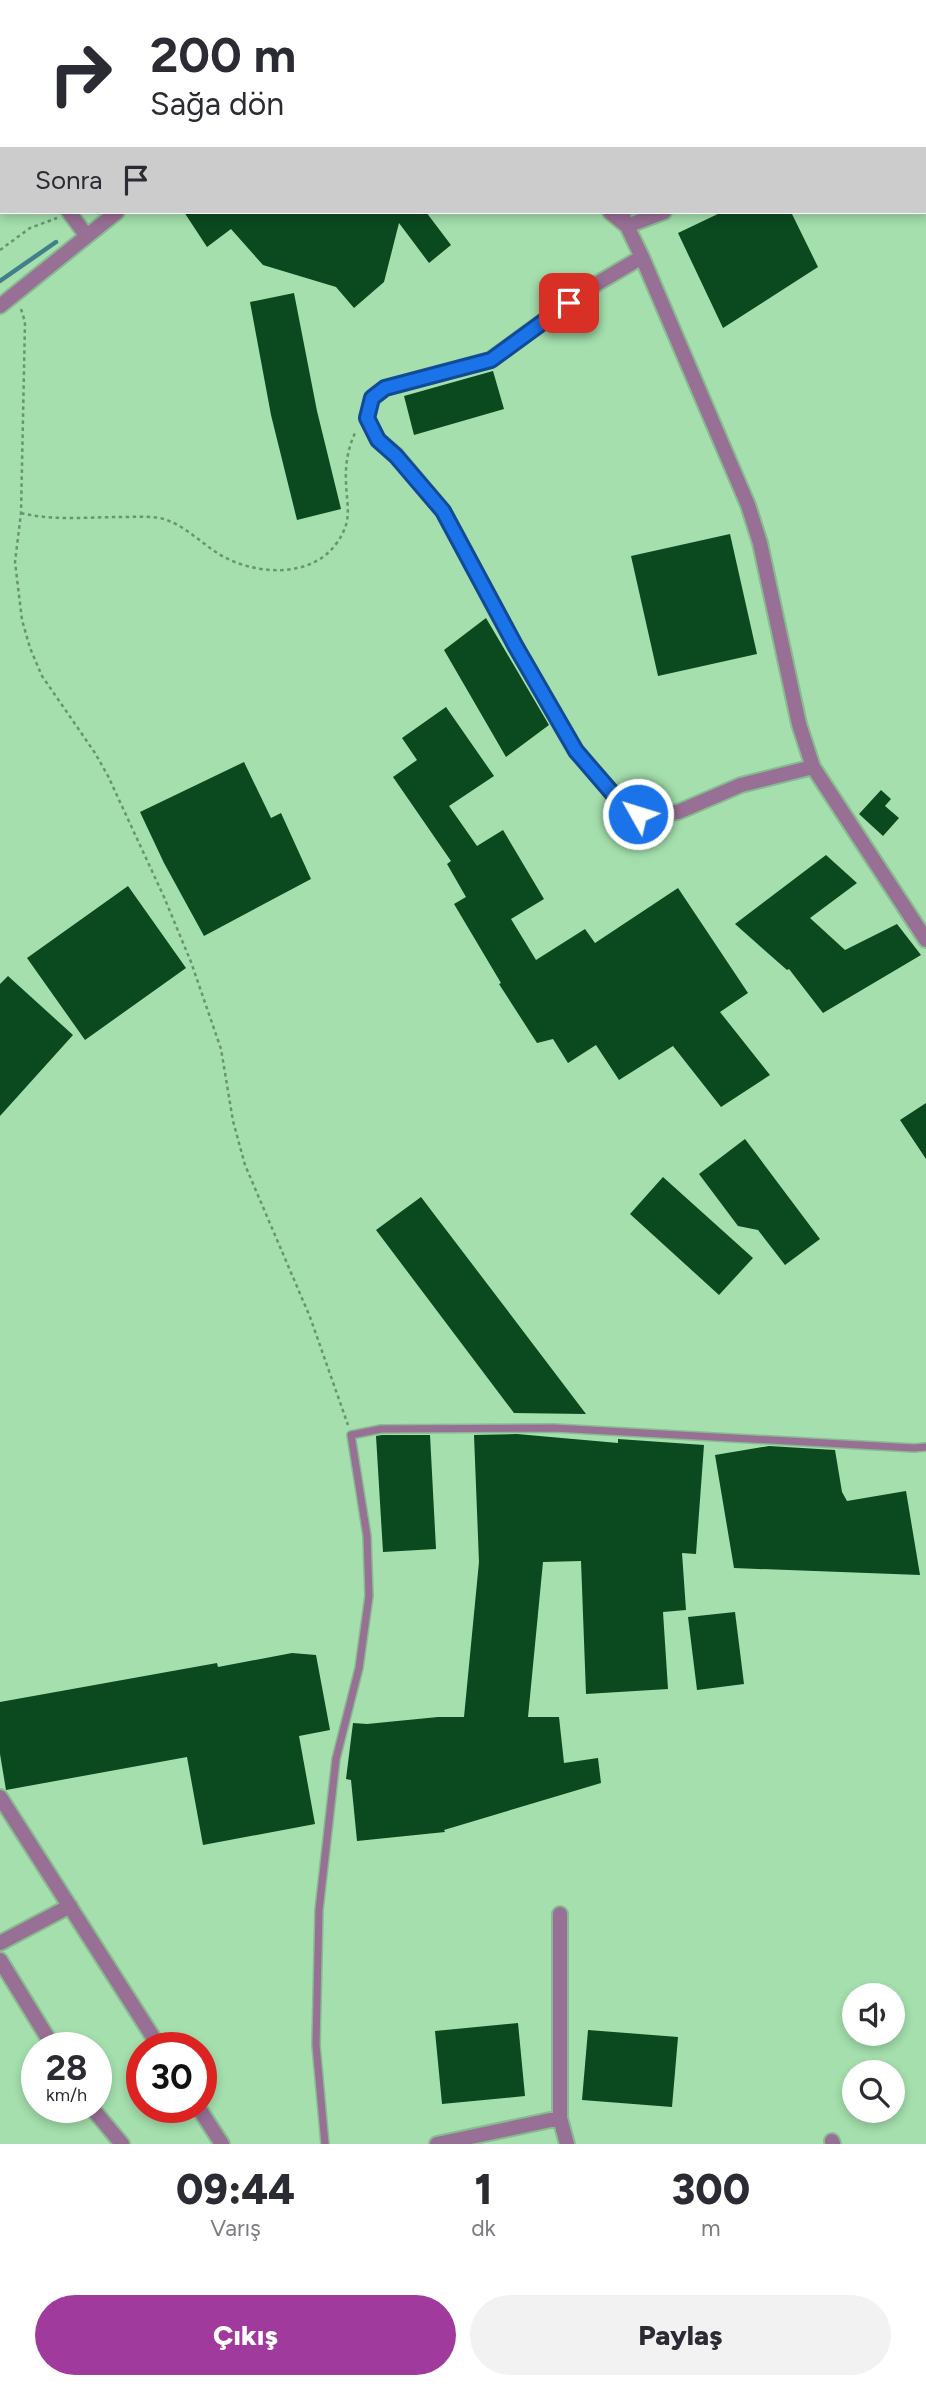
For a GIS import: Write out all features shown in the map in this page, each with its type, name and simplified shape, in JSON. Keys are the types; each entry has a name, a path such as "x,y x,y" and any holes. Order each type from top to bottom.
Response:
{"street":[{"path":"71,214 86,235"},
{"path":"0,306 114,214"},
{"path":"653,214 627,219 734,469 752,518 760,543 799,724 813,767 926,940"},
{"path":"642,257 586,290 491,360 385,388 372,398 367,418 378,440 396,456 443,511 576,751 620,802 638,814 678,812 741,785 813,767"},
{"path":"0,1797 150,2032"},
{"path":"0,1943 70,1906"},
{"path":"560,1914 560,2118 567,2144"},
{"path":"0,1960 44,2032"},
{"path":"437,2144 560,2118"},
{"path":"104,2123 122,2144"},
{"path":"208,2123 222,2144"}],"lane":[{"path":"325,2144 316,2045 319,1910 336,1759 359,1668 369,1596 367,1536 351,1435 381,1429 554,1428 926,1447"}],"path":[{"path":"0,250 30,228 67,214"},
{"path":"14,297 25,322 21,513 16,538 16,589 30,648 42,676 79,728 108,776 178,929 222,1049 233,1121 245,1165 310,1317 351,1435"},
{"path":"21,513 52,517 160,518 181,527 221,555 245,565 273,570 304,567 326,555 347,525 347,459 357,427 367,418"}],"building":[{"path":"185,214 428,214 451,245 429,263 399,223 384,282 354,308 336,287 263,265 231,229 207,247"},
{"path":"718,214 792,214 818,267 723,328 678,233"},
{"path":"294,293 317,411 341,509 297,520 271,415 250,302"},
{"path":"493,371 504,409 414,435 404,396"},
{"path":"730,534 757,654 658,676 631,556"},
{"path":"486,618 549,725 506,757 444,650"},
{"path":"446,707 494,776 449,806 477,846 503,830 544,899 511,919 536,960 585,929 595,943 678,888 748,993 720,1012 770,1075 721,1107 673,1046 619,1080 596,1045 568,1063 553,1039 537,1043 499,984 501,983 454,904 466,897 447,864 451,861 393,777 417,760 402,738"},
{"path":"244,762 271,818 281,813 311,879 204,936 140,812"},
{"path":"881,790 891,799 885,806 899,818 883,836 859,814"},
{"path":"826,855 857,883 810,918 845,950 897,924 921,955 823,1013 789,969 735,924"},
{"path":"128,886 186,968 85,1040 27,958"},
{"path":"8,976 73,1035 0,1116 0,984"},
{"path":"926,1103 926,1159 900,1120"},
{"path":"745,1139 820,1239 785,1265 758,1230 738,1226 699,1174"},
{"path":"663,1177 753,1258 719,1295 630,1214"},
{"path":"421,1197 586,1414 514,1413 376,1230"},
{"path":"517,1434 618,1443 618,1439 704,1445 696,1554 682,1553 686,1610 663,1612 668,1689 586,1694 581,1561 543,1562 528,1717 559,1717 564,1763 598,1758 601,1783 444,1830 445,1832 357,1841 351,1780 346,1779 353,1723 464,1717 479,1562 474,1435"},
{"path":"430,1435 436,1549 383,1552 376,1436"},
{"path":"769,1446 835,1450 842,1492 847,1501 906,1491 920,1575 734,1568 715,1455"},
{"path":"735,1612 744,1684 697,1690 688,1617"},
{"path":"292,1653 316,1655 330,1730 299,1736 315,1824 203,1845 187,1757 6,1790 0,1754 0,1702 217,1663 218,1667"},
{"path":"518,2023 525,2096 442,2104 435,2031"},
{"path":"588,2030 678,2037 672,2107 582,2100"}],"waterway":[{"path":"0,281 56,242"}],"route":[{"path":"569,303 491,360 385,388 372,398 367,418 378,440 396,456 443,511 576,751 620,802 638,814"}]}
